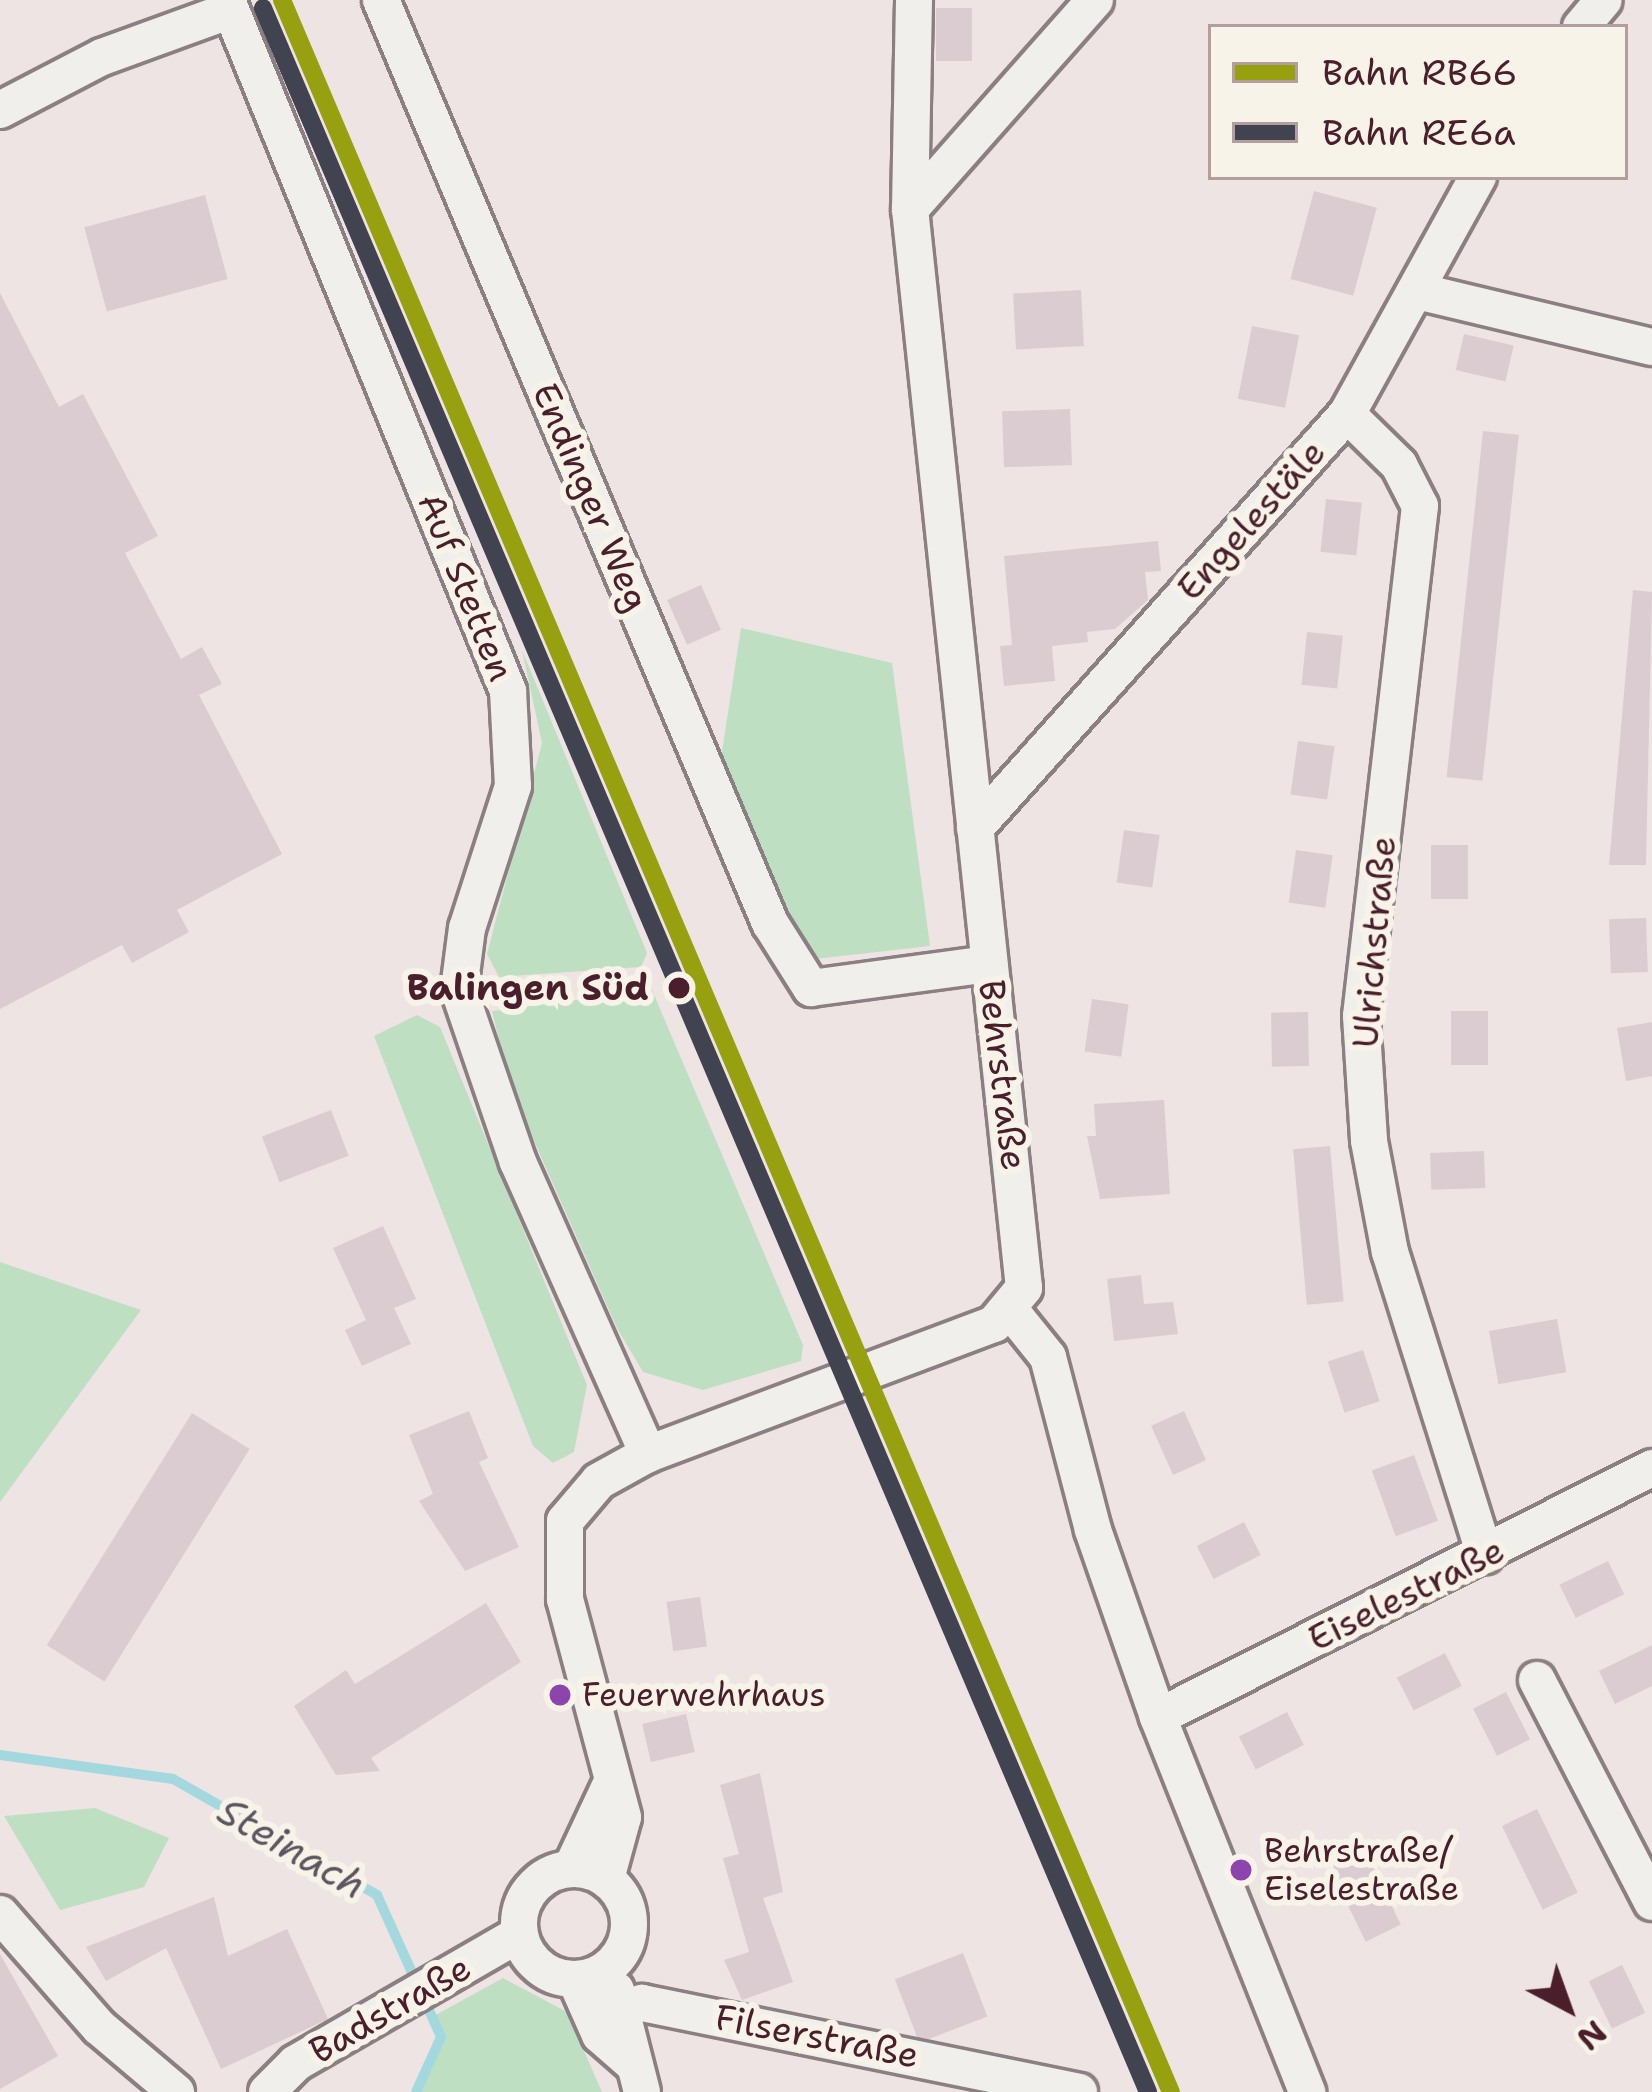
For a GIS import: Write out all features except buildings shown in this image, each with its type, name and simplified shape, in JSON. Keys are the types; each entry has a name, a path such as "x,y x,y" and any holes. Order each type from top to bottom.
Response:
{"street":[{"name":"Endinger Weg","path":"381,0 770,923 811,988 989,964"},
{"name":"Behrstraße","path":"914,0 910,209 989,964 1027,1259 1011,1311"},
{"path":"910,209 1095,0"},
{"path":"1584,24 1604,0"},
{"path":"0,110 102,57 229,5"},
{"name":"Auf Stetten","path":"229,5 508,691 513,785 467,928 459,990 518,1162 648,1454"},
{"name":"Engelestäle","path":"975,828 1347,414 1421,292 1477,180"},
{"path":"1421,292 1652,347"},
{"name":"Ulrichstraße","path":"1347,414 1399,465 1420,506 1361,1016 1369,1142 1390,1252 1486,1555"},
{"path":"589,1873 610,1786 559,1561 565,1521 598,1481 648,1454 1011,1311 1048,1357 1093,1530 1158,1717 1307,2092"},
{"name":"Eiselestraße","path":"1158,1717 1652,1468"},
{"path":"1537,1680 1652,1903"},
{"path":"589,1873 533,1886 519,1934 548,1973 592,1976 624,2008 636,2077"},
{"path":"589,1873 629,1913 628,1938 592,1976"},
{"path":"6,1933 99,2027 176,2092"},
{"name":"Badstraße","path":"267,2092 296,2062 519,1934"},
{"path":"592,1976 600,2035 636,2077"},
{"name":"Filserstraße","path":"624,2008 642,2003 1079,2092"}],"green space":[{"path":"741,628 892,663 930,946 806,960 721,758"},
{"path":"522,650 647,953 641,967 499,977 487,954 542,743"},
{"path":"652,990 803,1345 801,1361 703,1390 643,1372 617,1328 511,1089 492,1011"},
{"path":"417,1015 440,1027 587,1385 574,1452 553,1463 533,1446 374,1036"},
{"path":"0,1262 141,1310 0,1502"},
{"path":"95,1808 169,1838 144,1887 60,1910 4,1816"},
{"path":"503,1978 567,2012 602,2092 416,2092 441,2037 432,2017"}],"waterway":[{"name":"Steinach","path":"0,1755 173,1779 377,1895 441,2037 416,2092"}],"rail line":[{"name":"RB66","path":"282,0 1171,2092"},
{"name":"RE6a","path":"263,8 1148,2092"}],"place":[{"name":"Balingen Süd","path":"679,988"},
{"name":"Feuerwehrhaus","path":"560,1695"},
{"name":"Behrstraße/ Eiselestraße","path":"1241,1870"}]}
